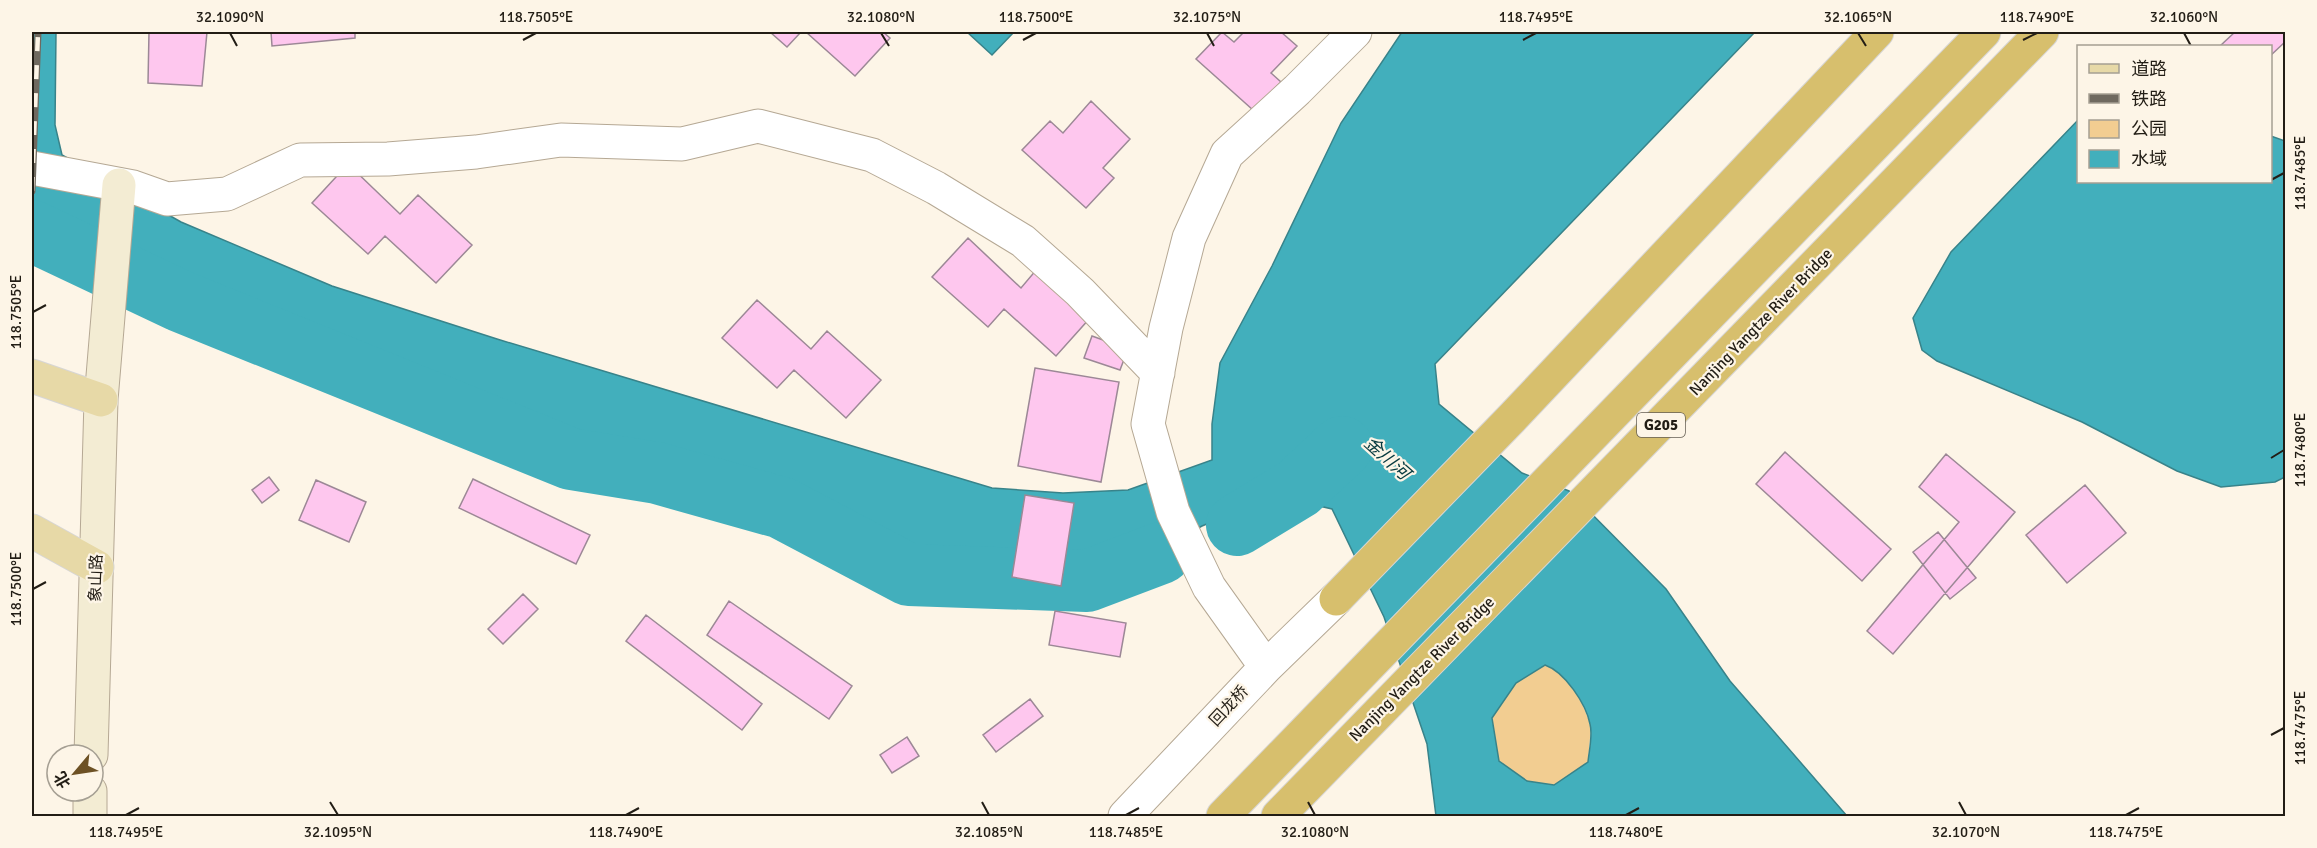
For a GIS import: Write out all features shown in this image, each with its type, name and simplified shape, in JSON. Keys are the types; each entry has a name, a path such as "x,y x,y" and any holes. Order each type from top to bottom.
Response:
{"highway":[{"path":"1336,599 1511,419 1877,32"},
{"name":"G205","path":"1223,816 1984,32"},
{"name":"Nanjing Yangtze River Bridge","path":"1278,816 2042,32"}],"main road":[{"path":"32,376 101,399"},
{"path":"32,531 97,567"}],"street":[{"path":"1266,667 1209,587 1173,512 1148,424 1166,328 1190,238 1227,154 1297,90 1355,32"},
{"path":"32,168 167,198 227,195 300,160 388,159 476,152 561,140 682,144 758,126 872,155 956,200 1023,241 1080,292 1158,373"},
{"name":"象山路","path":"91,743 101,399 119,187"},
{"name":"回龙桥","path":"1125,816 1266,667 1336,599"}],"green space":[{"path":"1547,664 1575,685 1591,726 1588,762 1554,785 1527,781 1499,761 1492,718 1516,683"}],"water":[{"name":"金川河","path":"32,32 56,32 55,125 62,155 181,222 332,286 497,339 992,488 1063,493 1128,490 1212,460 1212,424 1220,363 1272,266 1341,123 1402,32 1755,32 1435,364 1439,404 1522,473 1569,491 1666,589 1730,681 1847,816 1436,816 1427,744 1384,617 1332,509 1289,499 1255,504 1202,526 1167,545 1056,570 988,571 906,554 644,456 468,398 363,354 32,231","holes":["1545,665 1567,681 1579,698 1588,716 1591,733 1588,762 1554,785 1527,781 1499,761 1492,718 1516,683"]},
{"path":"967,32 1014,32 992,55"},
{"path":"2077,121 2077,183 2272,183 2272,136 2285,141 2285,477 2275,482 2221,487 2177,471 2082,422 1937,361 1922,350 1913,318 1951,252"}],"building":[{"path":"149,32 207,32 202,86 148,83"},
{"path":"271,32 355,32 355,38 272,46"},
{"path":"770,32 801,32 787,47"},
{"path":"806,32 883,32 890,38 855,76"},
{"path":"1222,32 1234,42 1244,32 1281,32 1297,46 1271,73 1281,82 1253,110 1196,59"},
{"path":"2235,32 2286,32 2286,41 2272,54 2272,45 2221,45"},
{"path":"1091,101 1130,139 1103,168 1114,178 1086,208 1022,150 1050,121 1063,133"},
{"path":"348,164 400,214 418,195 472,245 436,283 385,236 368,254 312,203"},
{"path":"968,238 1021,288 1037,269 1090,318 1056,356 1004,309 988,327 932,277"},
{"path":"757,300 811,349 827,331 881,380 846,418 794,370 777,388 722,338"},
{"path":"1092,336 1128,349 1120,370 1084,358"},
{"path":"1035,368 1119,382 1101,482 1018,466"},
{"path":"1785,452 1891,549 1862,581 1756,484"},
{"path":"1946,454 2015,512 1893,654 1867,631 1959,522 1919,487"},
{"path":"269,477 279,490 262,503 252,490"},
{"path":"473,479 590,535 576,564 459,508"},
{"path":"316,480 366,502 349,542 299,520"},
{"path":"2085,485 2126,533 2067,583 2026,535"},
{"path":"1025,495 1074,503 1061,586 1012,577"},
{"path":"1938,532 1976,578 1950,599 1913,552"},
{"path":"523,594 538,609 503,644 488,629"},
{"path":"729,601 852,686 829,719 707,635"},
{"path":"1055,611 1126,623 1120,657 1049,645"},
{"path":"646,615 762,704 742,730 626,641"},
{"path":"1030,699 1043,716 996,752 983,735"},
{"path":"907,737 919,756 892,773 880,755"}],"waterway":[{"path":"32,231 180,301 571,459 657,473 782,508 909,575 1087,581 1161,553"},
{"path":"1237,525 1298,488 1342,447"}],"railway":[{"path":"32,191 38,32"}]}
